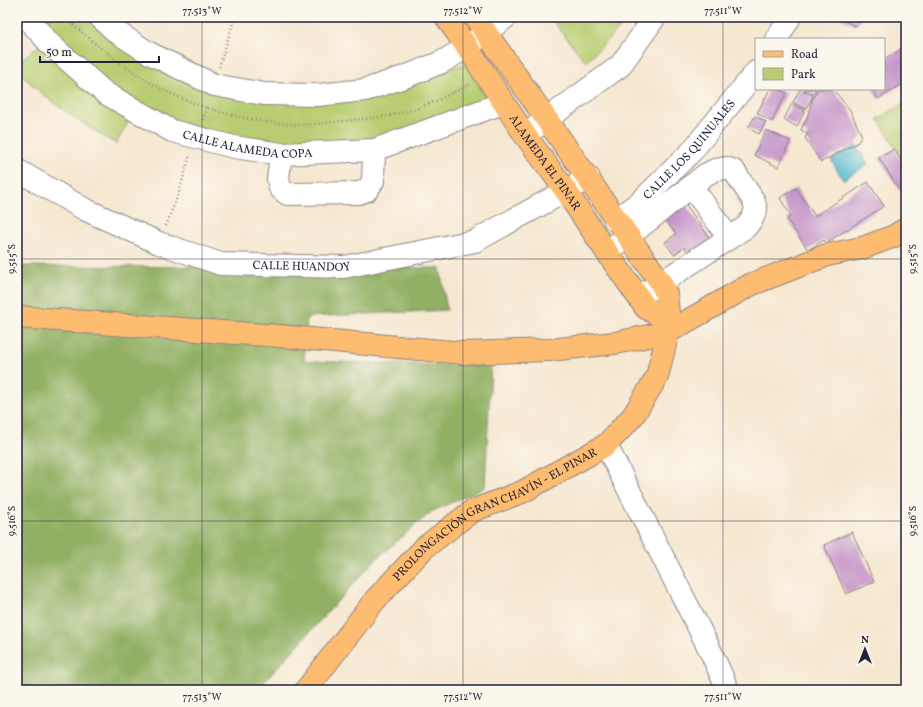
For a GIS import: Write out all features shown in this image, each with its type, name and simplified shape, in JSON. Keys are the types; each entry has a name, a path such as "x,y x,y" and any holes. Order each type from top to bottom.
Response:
{"main road":[{"name":"ALAMEDA EL PINAR","path":"446,17 503,103 566,191 642,303"},
{"path":"481,25 663,288"},
{"path":"17,318 278,336 463,353 549,350 615,343 668,327 750,285 827,255 862,248 892,238 906,229"},
{"name":"PROLONGACIÓN GRAN CHAVÍN - EL PINAR","path":"306,690 375,600 424,548 472,512 522,492 606,445 633,416 657,377 668,327 663,288"},
{"path":"642,303 668,327"}],"street":[{"name":"CALLE ALAMEDA COPA","path":"26,17 51,45 105,93 172,131 234,148 281,154 374,150 503,103"},
{"path":"100,17 115,31 149,53 214,85 264,94 318,95 365,90 442,62 467,47 481,25 506,17"},
{"path":"525,135 620,66 656,17"},
{"path":"778,38 790,17"},
{"name":"CALLE LOS QUINUALES","path":"615,220 640,202 691,152 755,73"},
{"path":"281,154 278,179 280,188 287,194 359,193 367,190 373,181 374,150"},
{"path":"606,251 628,238 705,175 715,170 726,168 734,171 754,201 756,210 752,219 746,227 642,303"},
{"name":"CALLE HUANDOY","path":"17,170 84,209 160,243 222,264 344,267 476,241 588,178"},
{"path":"691,186 729,238"},
{"path":"606,445 710,650 728,690"}],"green space":[{"path":"35,17 98,17 102,21 266,97 448,70 473,60 497,97 373,142 314,146 263,142 200,129 168,118 126,96 76,59"},
{"path":"557,17 629,17 586,62 553,21"},
{"path":"41,44 132,115 116,144 43,95 20,72 17,63"},
{"path":"906,102 906,164 878,119"},
{"path":"17,266 440,268 447,310 307,317 304,361 491,366 485,487 431,512 376,559 257,690 17,690"}],"water":[{"path":"856,145 868,164 843,180 831,160"}],"building":[{"path":"838,17 863,17 863,19 855,26"},
{"path":"906,46 906,82 878,99 873,90 885,90 885,59"},
{"path":"769,90 780,90 787,93 772,122 757,113"},
{"path":"799,90 813,95 806,109 793,102"},
{"path":"806,90 815,90 813,94"},
{"path":"817,90 832,90 850,110 862,136 857,143 821,162 805,138 808,134 801,130 807,118 812,100"},
{"path":"792,104 805,110 797,127 784,119"},
{"path":"755,116 766,122 759,134 748,128"},
{"path":"766,130 790,141 778,167 754,155"},
{"path":"894,149 906,168 906,187 900,191 879,158"},
{"path":"868,182 884,206 826,243 824,240 808,250 787,219 791,216 780,198 796,188 815,216"},
{"path":"681,198 712,241 691,256 684,247 674,255 665,242 676,234 660,213"},
{"path":"852,532 874,582 846,594 824,545"}]}
